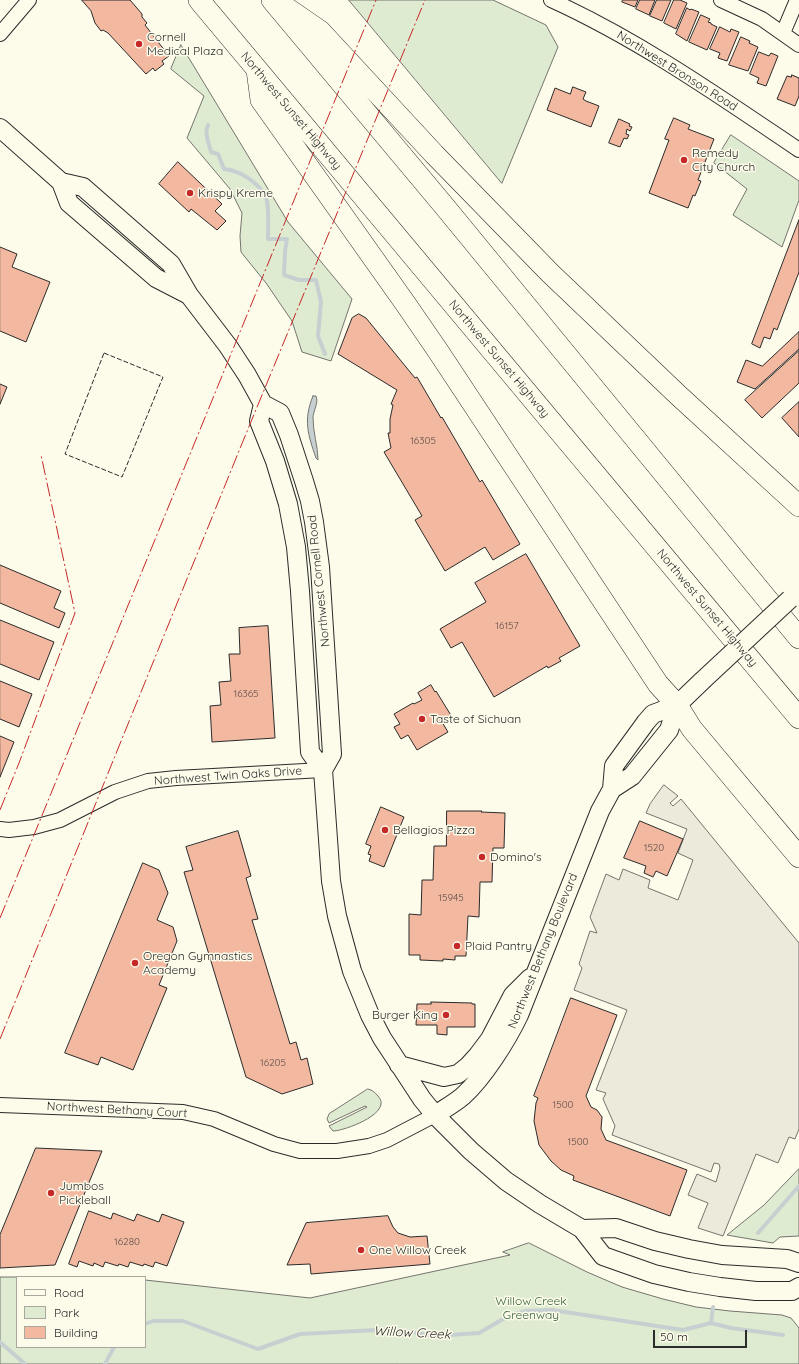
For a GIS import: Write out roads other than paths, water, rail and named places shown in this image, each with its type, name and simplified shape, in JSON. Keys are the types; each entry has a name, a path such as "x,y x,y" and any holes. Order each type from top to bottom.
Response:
{"highway":[{"name":"Northwest Sunset Highway","path":"199,0 799,718"},
{"path":"272,0 799,638"},
{"path":"275,0 320,31 434,154 550,273 678,395 799,506"},
{"path":"257,70 261,100 405,303 471,400 658,684 677,705 692,729 799,857"}],"main road":[{"name":"Northwest Cornell Road","path":"0,128 61,182 69,203 156,278 189,295 228,346 247,375 263,404 280,413 289,435 310,501 320,567 332,754 323,770"},
{"name":"Northwest Bethany Boulevard","path":"435,1115 463,1096 482,1074 512,1030 600,811 612,788 632,776 669,730 677,705 799,591"},
{"path":"323,770 329,860 337,916 352,971 382,1038 422,1099 435,1115 470,1151 506,1181 540,1204 582,1229 603,1256 654,1274 712,1286 756,1291 792,1291 799,1287"},
{"path":"399,1064 444,1077 458,1074 468,1066 490,1039 513,995 537,971"},
{"path":"582,1229 616,1228 662,1242 714,1254 787,1259 799,1263"}],"street":[{"path":"0,34 29,0"},
{"name":"Northwest Bronson Road","path":"551,0 657,56 799,150"},
{"path":"721,0 762,19 799,45"},
{"path":"782,33 797,0"},
{"name":"Northwest Twin Oaks Drive","path":"0,829 9,830 34,827 60,820 115,792 148,781 176,778 323,770"},
{"name":"Northwest Bethany Court","path":"0,1105 183,1112 214,1119 274,1144 308,1151 337,1151 369,1146 387,1140 435,1115"}],"waterway":[{"path":"208,125 207,135 211,152 218,154 224,169 244,175 256,184 265,195 268,210 268,239 287,239 284,275 299,280 316,280 321,302 318,336 325,354"},
{"name":"Willow Creek","path":"758,1233 799,1186"},
{"name":"Willow Creek","path":"146,1324 153,1321 183,1321 258,1349 300,1334 376,1330 412,1332 434,1336 479,1333 510,1315 526,1311 552,1310 683,1330 711,1323 713,1307"},
{"path":"711,1323 731,1328 783,1335"},
{"name":"Willow Creek","path":"0,1342 25,1364"},
{"name":"Willow Creek","path":"105,1364 113,1348"}],"place":[{"name":"Cornell Medical Plaza","path":"139,44"},
{"name":"Remedy City Church","path":"684,160"},
{"name":"Krispy Kreme","path":"190,193"},
{"name":"Taste of Sichuan","path":"422,719"},
{"name":"Bellagios Pizza","path":"385,830"},
{"name":"Domino's","path":"482,857"},
{"name":"Plaid Pantry","path":"457,946"},
{"name":"Oregon Gymnastics Academy","path":"135,963"},
{"name":"Burger King","path":"446,1015"},
{"name":"Jumbos Pickleball","path":"51,1193"},
{"name":"One Willow Creek","path":"361,1250"}],"park label":[{"name":"Willow Creek Greenway","path":"531,1308"}]}
